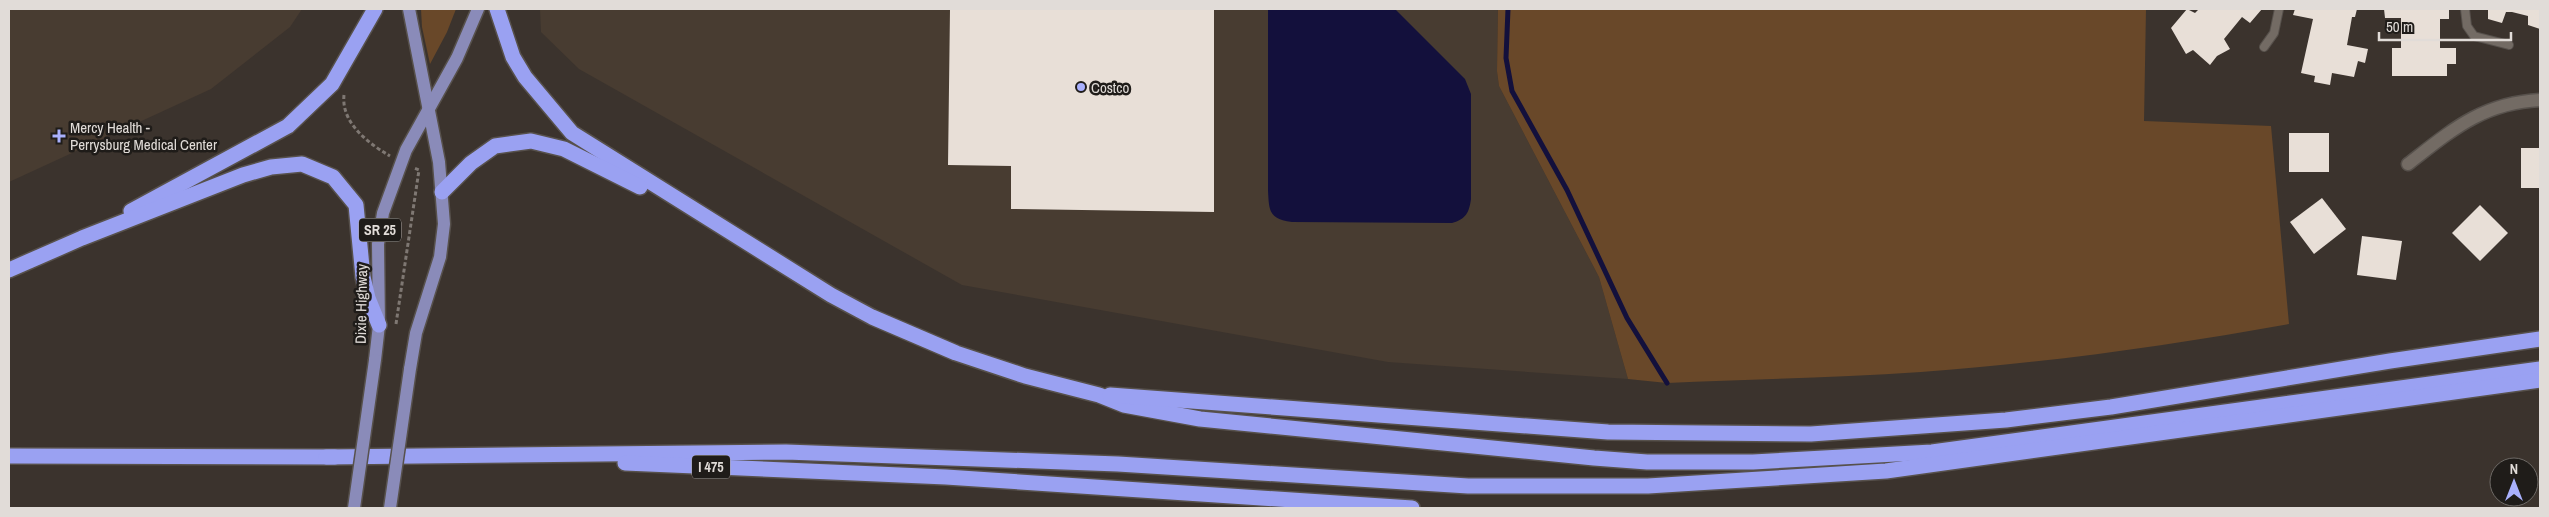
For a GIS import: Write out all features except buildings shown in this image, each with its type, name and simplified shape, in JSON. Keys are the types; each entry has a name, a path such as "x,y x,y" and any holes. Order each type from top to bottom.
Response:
{"highway":[{"path":"82,238 288,126 332,84 375,9"},
{"path":"497,9 513,57 525,77 572,133 831,295 872,317 956,353 1025,376 1099,395 1124,405 1200,420 1647,462 1753,462 1932,452 2540,369"},
{"path":"442,192 470,163 495,146 530,141 564,149 722,228"},
{"path":"9,270 82,238 202,193 243,175 270,168 302,164 333,177 356,206 363,276 368,298 379,325"},
{"path":"1099,395 1126,395 1608,432 1811,434 2006,420 2111,407 2380,362 2540,339"},
{"path":"326,457 786,452 1118,464 1468,486 1648,486 1804,478 1895,470 2540,380"},
{"name":"I 475","path":"9,456 326,457 623,463 946,477 1412,508"}],"main road":[{"path":"390,508 416,333 440,257 444,224 442,192 429,110 409,9"},
{"name":"Dixie Highway","path":"354,508 379,325 378,244 383,214 406,150 458,58 478,9"}],"street":[{"path":"2408,164 2454,129 2488,110 2506,104 2540,100"}],"lane":[{"path":"2264,47 2274,33 2279,9"},
{"path":"2465,9 2466,26 2474,36 2509,45"}],"path":[{"path":"346,91 343,107 347,118 358,132 385,153"},
{"path":"394,333 419,170"}],"shaded area":[{"name":"Mercy Health - Perrysburg Medical Center","path":"9,9 302,9 290,27 211,89 9,182"},
{"path":"421,9 456,9 447,32 430,64 422,27"},
{"path":"540,9 1498,9 1497,71 1499,86 1599,277 1628,379 1388,362 962,285 579,69 541,32"},
{"path":"1268,9 1395,9 1465,79 1471,94 1471,199 1468,212 1461,220 1452,223 1292,222 1279,219 1272,213 1268,190"},
{"path":"1498,9 2146,9 2144,121 2271,126 2289,324 2198,340 2105,353 1921,372 1667,383 1628,379 1599,277 1499,86 1497,71"}],"waterway":[{"path":"1508,9 1506,58 1512,91 1567,190 1627,318 1667,383"}],"place":[{"name":"Costco","path":"1081,87"},
{"name":"Mercy Health - Perrysburg Medical Center","path":"59,136"}]}
